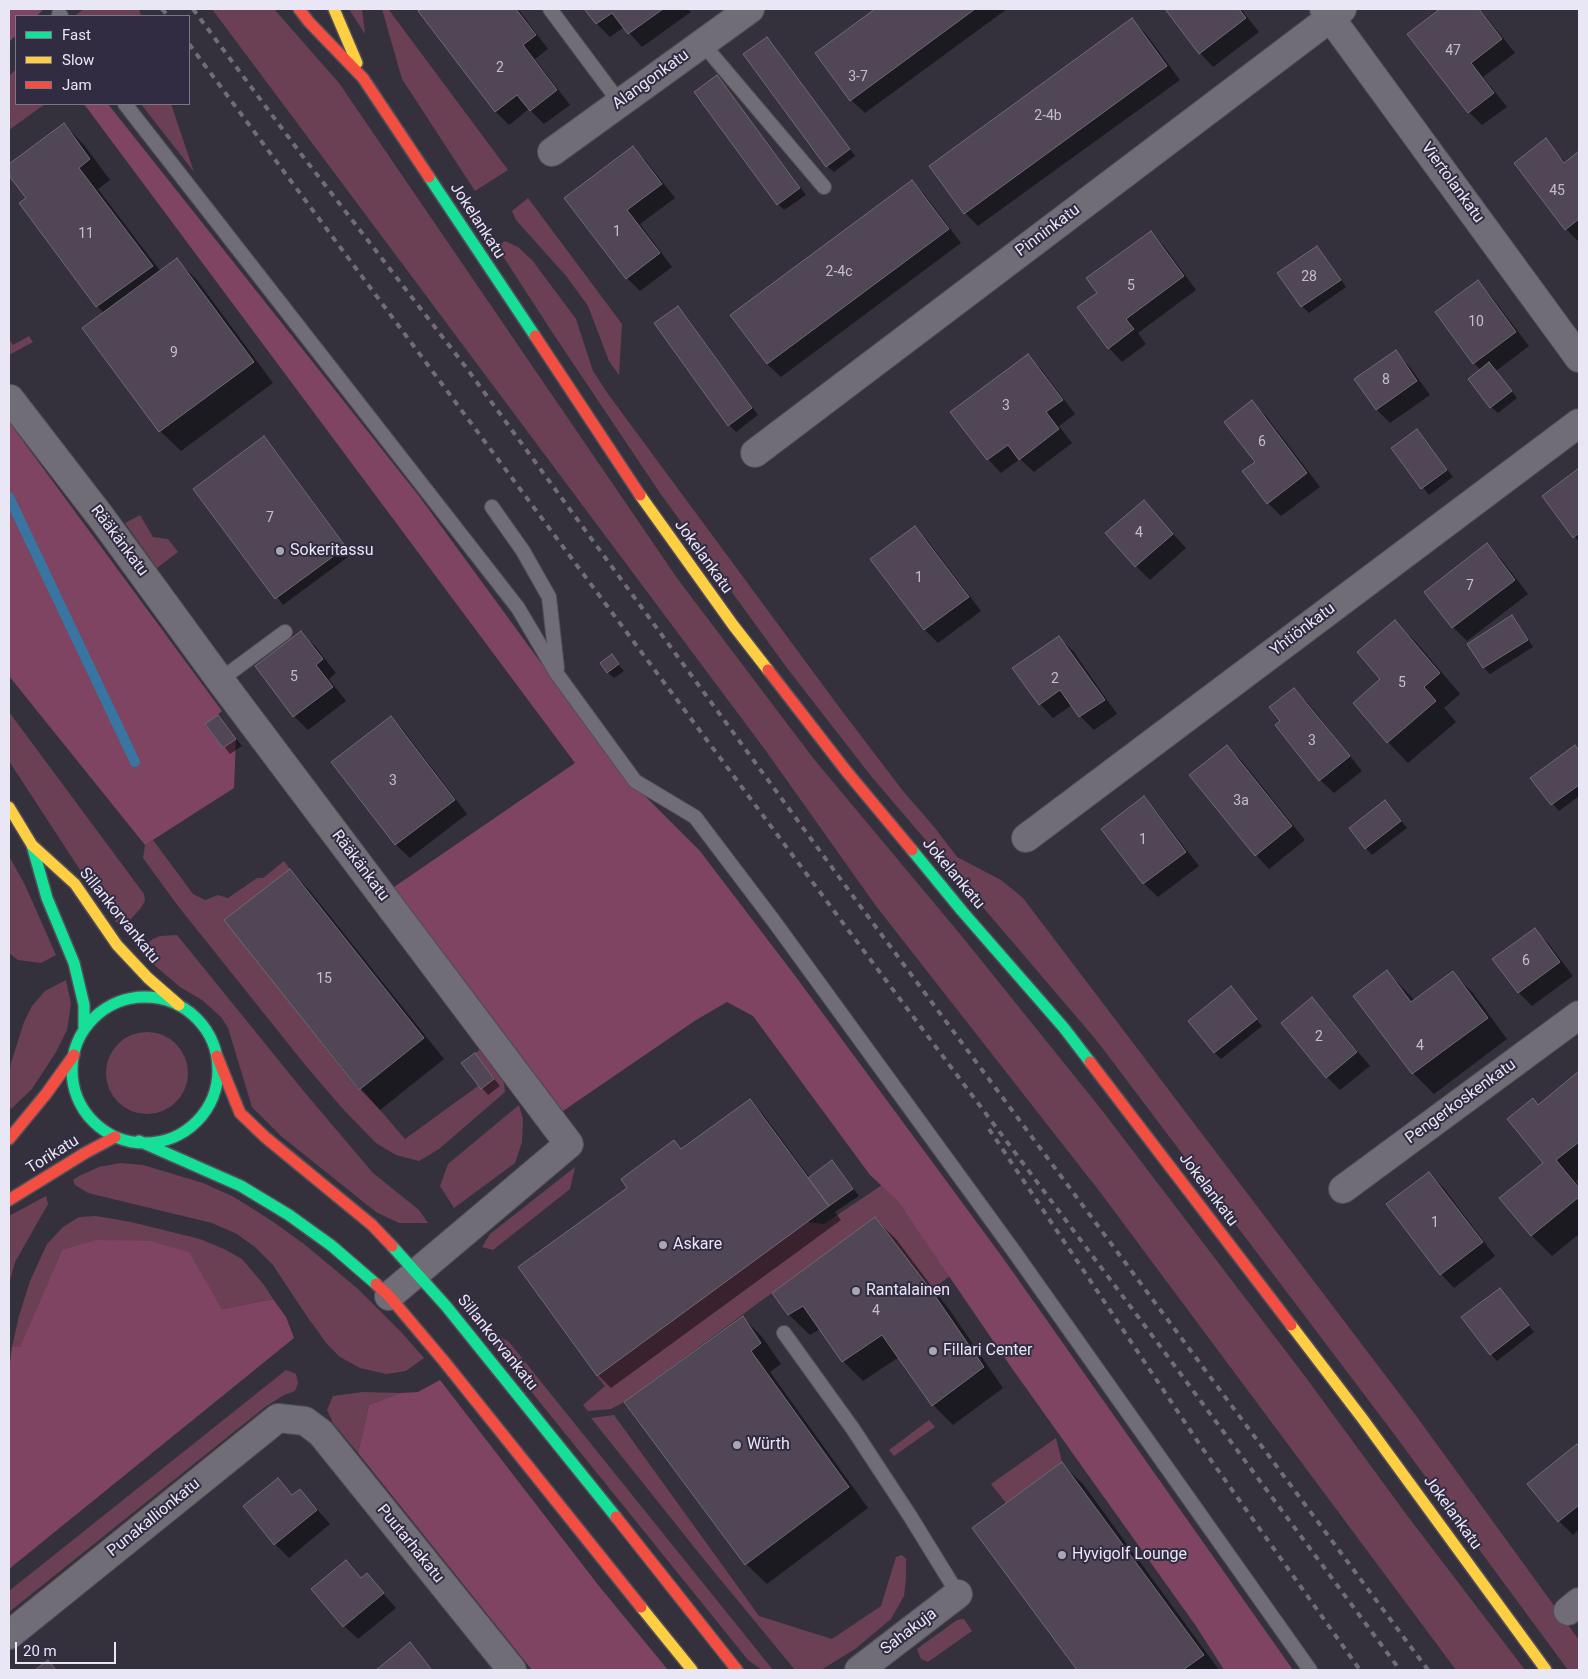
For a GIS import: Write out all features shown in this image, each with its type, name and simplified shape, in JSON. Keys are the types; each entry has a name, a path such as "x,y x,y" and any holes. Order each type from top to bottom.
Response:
{"main road":[{"name":"Jokelankatu","path":"299,9 309,22 363,78 649,509 733,625 853,779 962,911 1064,1028 1362,1418 1546,1670"},
{"name":"Jokelankatu","path":"334,9 363,78"},
{"name":"Sillankorvankatu","path":"9,807 32,844 74,884 117,945 148,978 182,1008"},
{"name":"Sillankorvankatu","path":"32,844 47,898 74,963 84,1005 84,1027"},
{"path":"9,1139 46,1094 74,1055 84,1027 98,1013 112,1004 135,998 157,1000 182,1008 197,1019 212,1041 218,1056 218,1082 212,1103 196,1124 185,1133 166,1141 140,1141 115,1137 94,1123 76,1095 73,1080 74,1055"},
{"name":"Sillankorvankatu","path":"218,1056 240,1113 265,1137 372,1225 417,1273 550,1434 737,1670"},
{"name":"Torikatu","path":"9,1200 85,1153 115,1137"},
{"path":"140,1141 240,1186 289,1215 332,1246 389,1296 449,1367 692,1670"}],"street":[{"name":"Alangonkatu","path":"552,152 750,9"},
{"name":"Viertolankatu","path":"1332,12 1579,358"},
{"name":"Pinninkatu","path":"755,453 1332,12"},
{"name":"Rääkänkatu","path":"10,399 106,524 220,680 569,1144 389,1296"},
{"name":"Yhtiönkatu","path":"1026,838 1579,423"},
{"name":"Pengerkoskenkatu","path":"1343,1190 1579,1015"},
{"name":"Punakallionkatu","path":"9,1635 278,1418 305,1421"},
{"name":"Puutarhakatu","path":"305,1421 321,1433 512,1670"},
{"name":"Sahakuja","path":"859,1670 958,1594"}],"lane":[{"path":"550,9 620,103"},
{"path":"702,43 824,187"},
{"path":"126,105 518,608 557,674 635,781 695,817 767,912 1019,1258 1310,1670"},
{"path":"492,507 523,551 549,597 557,674"},
{"path":"220,680 285,632"},
{"path":"784,1333 853,1429 958,1594"}],"shaded area":[{"path":"9,9 41,9 42,11 37,15 15,15 15,36 9,42"},
{"path":"84,9 139,9 141,15 75,15"},
{"path":"212,9 274,9 339,83 677,578 813,758 960,934 1101,1109 1304,1375 1409,1518 1525,1670 1456,1670 1100,1192 876,906 766,751"},
{"path":"349,9 362,9 365,34"},
{"path":"382,9 389,10 508,170 475,191 402,79"},
{"path":"15,70 15,105 44,105 9,130 9,76"},
{"path":"85,105 109,105 419,496 555,682 633,784 700,851 796,977 1003,1258 1293,1670 1224,1670 1196,1626 1011,1367 897,1200 870,1175 753,1016 727,1002 696,1020 563,1111 394,887 575,763"},
{"path":"142,105 171,105 194,172"},
{"path":"528,198 622,324 619,375 609,361 588,306 567,277 516,220 512,211"},
{"path":"505,241 518,247 532,260 576,319 593,371 608,394 903,791 957,857 1001,880 1023,898 1417,1417 1579,1640 1579,1670 1568,1670 1394,1434 1097,1041 871,776 787,668 660,493 552,332 497,247"},
{"path":"29,336 33,342 9,355 9,340 13,345"},
{"path":"9,422 222,711 205,725 223,748 236,739 234,788 145,845 9,676"},
{"path":"140,515 153,537 168,539 178,552 157,568 125,523"},
{"path":"9,712 144,894 145,901 140,909 131,919 123,924 116,922 97,896 9,761"},
{"path":"153,840 193,894 205,900 218,895 228,898 257,878 263,878 284,861 290,869 225,920 358,1090 361,1088 405,1139 478,1086 481,1089 494,1079 475,1053 480,1050 504,1083 505,1092 439,1149 419,1161 396,1155 376,1143 342,1108 306,1066 178,906 143,858 145,845"},
{"path":"9,856 25,885 56,955 41,963 18,960 9,953"},
{"path":"177,935 373,1173 419,1210 428,1223 399,1223 376,1212 281,1136 252,1107 228,1028 221,1017 202,1000 180,987 142,952 142,947 153,939 160,936"},
{"path":"66,980 71,1004 67,1030 56,1052 32,1089 11,1109 9,1103 9,1077 11,1063 24,1022 32,1006 45,991"},
{"path":"147,1032 163,1035 176,1044 185,1057 188,1073 185,1089 176,1102 163,1111 147,1114 131,1111 118,1102 109,1089 106,1073 109,1057 118,1044 131,1035"},
{"path":"519,1105 523,1119 522,1142 515,1163 454,1208 440,1186 448,1164"},
{"path":"120,1163 143,1165 203,1183 234,1197 272,1221 304,1244 358,1289 424,1358 406,1371 386,1374 360,1368 340,1357 327,1344 273,1265 255,1247 237,1234 212,1223 88,1193 75,1185 73,1180 79,1176 99,1167"},
{"path":"575,1167 570,1189 493,1250 482,1247 490,1234"},
{"path":"882,1185 897,1200 950,1276 931,1290 875,1217 624,1402 611,1409 588,1411 583,1405 605,1386 597,1376 807,1222 824,1224"},
{"path":"46,1196 48,1204 15,1262 9,1284 9,1216"},
{"path":"96,1216 131,1222 200,1239 224,1249 242,1259 273,1299 222,1309 188,1252 62,1250 20,1348 12,1347 30,1281 47,1244 63,1227 79,1217"},
{"path":"96,1240 150,1241 189,1252 222,1309 273,1299 286,1317 294,1338 9,1569 9,1370 12,1347 20,1347 62,1250"},
{"path":"495,1334 509,1342 773,1670 762,1670 748,1660 488,1338"},
{"path":"286,1370 296,1374 298,1383 295,1391 284,1395 265,1407 9,1612 9,1591"},
{"path":"440,1380 599,1586 668,1670 532,1670 358,1453 369,1405 400,1393 418,1392"},
{"path":"363,1392 400,1393 369,1405 358,1453 333,1423 327,1410 333,1396"},
{"path":"614,1415 759,1616 832,1639 881,1606 896,1557 902,1555 906,1559 904,1596 891,1619 855,1649 821,1670 795,1670 591,1418"},
{"path":"929,1420 935,1427 894,1456 889,1450"},
{"path":"1056,1438 1062,1462 1006,1503 991,1484"},
{"path":"964,1619 972,1631 928,1662 921,1659 917,1649 957,1620"}],"building":[{"path":"422,9 516,9 536,35 523,45 557,90 530,111 517,95 495,112 418,11"},
{"path":"584,9 663,9 628,34 612,13 596,24"},
{"path":"875,9 975,9 850,101 815,53"},
{"path":"1165,9 1239,9 1246,18 1199,54"},
{"path":"1440,9 1479,9 1502,39 1471,63 1494,93 1468,113 1407,34"},
{"path":"1132,18 1167,66 964,214 929,166"},
{"path":"767,37 850,149 826,167 743,54"},
{"path":"717,75 800,188 777,205 694,92"},
{"path":"64,123 90,159 79,168 153,266 96,307 19,203 26,198 10,177 9,164"},
{"path":"1546,138 1564,163 1579,151 1579,219 1565,230 1514,163"},
{"path":"633,146 662,184 627,210 660,253 626,279 564,198"},
{"path":"912,180 949,229 767,364 730,315"},
{"path":"1151,231 1184,276 1126,319 1134,329 1108,349 1077,307 1097,293 1086,278"},
{"path":"1317,246 1341,280 1301,307 1277,273"},
{"path":"177,258 254,362 159,432 82,328"},
{"path":"1478,280 1516,332 1473,364 1435,312"},
{"path":"678,306 752,408 728,426 654,323"},
{"path":"1396,350 1417,381 1376,410 1354,379"},
{"path":"1028,354 1063,400 1046,412 1059,429 1019,460 1008,445 987,460 950,412"},
{"path":"1489,362 1512,391 1490,408 1468,379"},
{"path":"1252,400 1307,473 1267,504 1242,471 1255,462 1224,422"},
{"path":"1417,429 1447,470 1421,489 1391,448"},
{"path":"264,436 346,547 275,599 193,489"},
{"path":"1579,468 1579,533 1573,538 1542,496"},
{"path":"1144,500 1173,534 1135,567 1105,533"},
{"path":"915,526 969,597 924,630 870,559"},
{"path":"1487,543 1515,580 1452,628 1424,592"},
{"path":"1512,615 1528,640 1483,668 1467,644"},
{"path":"1395,620 1440,673 1424,687 1436,701 1387,743 1353,703 1380,679 1357,652"},
{"path":"301,631 323,659 316,665 333,687 293,717 255,666"},
{"path":"1059,636 1105,700 1079,717 1060,690 1039,705 1012,668"},
{"path":"612,654 619,664 607,673 600,663"},
{"path":"1294,688 1350,756 1319,781 1275,725 1280,721 1269,707"},
{"path":"218,715 236,739 223,748 205,724"},
{"path":"391,716 455,800 395,845 331,762"},
{"path":"1227,745 1292,826 1255,856 1189,775"},
{"path":"1575,745 1579,751 1579,785 1551,805 1530,778"},
{"path":"1144,796 1186,852 1143,884 1101,829"},
{"path":"1385,800 1401,821 1365,849 1349,828"},
{"path":"290,869 424,1038 359,1090 224,920"},
{"path":"1535,928 1560,962 1518,993 1492,959"},
{"path":"1387,970 1411,1002 1453,971 1488,1018 1412,1074 1353,996"},
{"path":"1231,986 1257,1019 1214,1053 1188,1021"},
{"path":"1312,997 1357,1052 1326,1078 1281,1023"},
{"path":"475,1053 494,1079 481,1089 461,1063"},
{"path":"1579,1071 1579,1142 1556,1160 1579,1188 1579,1197 1531,1236 1499,1198 1543,1163 1507,1119 1533,1098 1538,1105"},
{"name":"Askare","path":"750,1099 829,1206 597,1376 518,1267 627,1188 621,1179 674,1140 681,1149"},
{"path":"832,1160 853,1189 829,1206 808,1178"},
{"path":"1429,1172 1483,1242 1440,1275 1386,1204"},
{"path":"875,1217 931,1290 984,1367 932,1406 882,1335 842,1362 803,1306 788,1315 772,1293"},
{"path":"1500,1288 1529,1325 1490,1355 1461,1317"},
{"name":"Würth","path":"743,1316 761,1343 751,1351 849,1487 745,1565 624,1402"},
{"path":"1577,1444 1579,1447 1579,1505 1558,1522 1527,1484"},
{"name":"Hyvigolf Lounge","path":"1062,1462 1204,1655 1183,1670 1077,1670 972,1528"},
{"path":"278,1478 292,1495 300,1489 317,1510 274,1545 243,1506"},
{"path":"346,1560 361,1578 367,1573 384,1593 343,1627 311,1589"},
{"path":"410,1642 432,1670 376,1670"},
{"path":"48,1660 56,1670 35,1670"}],"waterway":[{"path":"9,497 135,762"}],"railway":[{"path":"162,9 167,15"},
{"path":"193,9 301,154 465,366 858,903 1428,1670"},
{"path":"190,45 1400,1670"},
{"path":"989,1129 1198,1442 1360,1670"}],"traffic: fast":[{"path":"429,177 535,336"},
{"path":"32,845 47,898 74,963 84,1005 84,1027"},
{"path":"912,850 962,911 1064,1028 1090,1062"},
{"path":"145,997 173,1003 196,1019 212,1042 218,1070 212,1098 196,1121 173,1137 145,1143 117,1137 94,1121 78,1098 72,1070 78,1042 94,1019 117,1003 145,997"},
{"path":"139,1141 241,1186 289,1215 332,1246 376,1284"},
{"path":"392,1246 446,1306 616,1517"}],"traffic: slow":[{"path":"334,9 357,63"},
{"path":"640,495 733,625 768,670"},
{"path":"9,807 32,845 75,884 117,945 148,978 179,1005"},
{"path":"1291,1325 1362,1418 1546,1670"},
{"path":"641,1607 692,1670"}],"traffic: jam":[{"path":"299,9 309,22 363,78 429,177"},
{"path":"535,336 640,495"},
{"path":"768,670 847,772 912,850"},
{"path":"9,1139 46,1094 74,1055"},
{"path":"217,1056 240,1113 265,1137 372,1225 392,1246"},
{"path":"1090,1062 1291,1325"},
{"path":"9,1200 85,1153 115,1137"},
{"path":"376,1284 389,1296 443,1360 641,1607"},
{"path":"616,1517 737,1670"}],"place":[{"name":"Sokeritassu","path":"280,551"},
{"name":"Askare","path":"663,1245"},
{"name":"Rantalainen","path":"856,1291"},
{"name":"Fillari Center","path":"933,1351"},
{"name":"Würth","path":"737,1445"},
{"name":"Hyvigolf Lounge","path":"1062,1555"}]}
